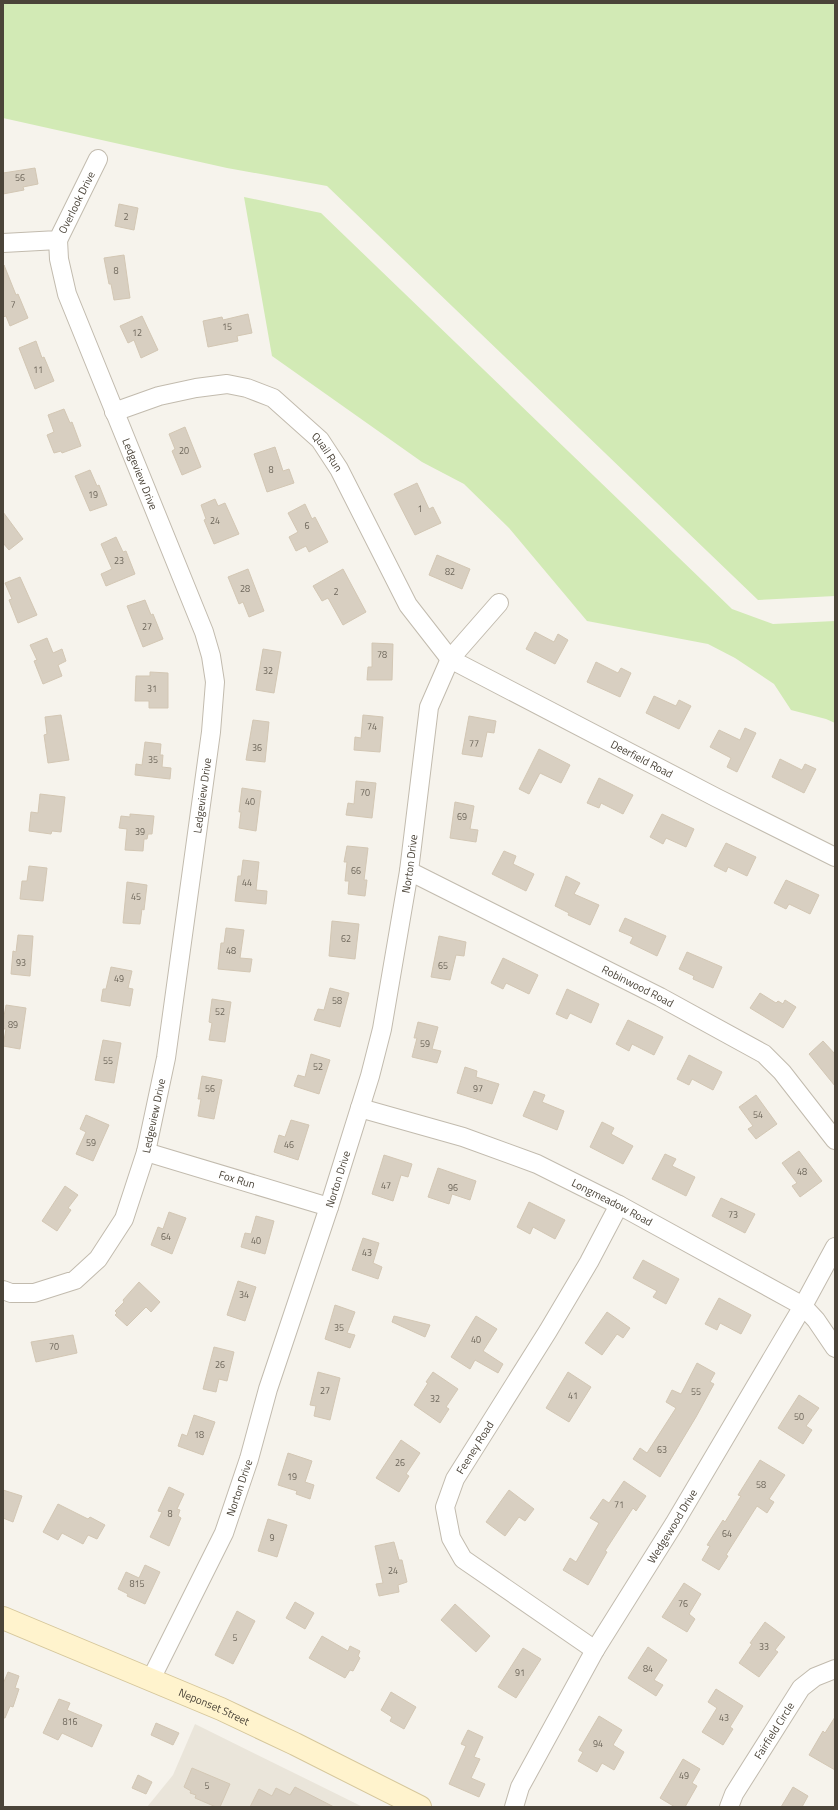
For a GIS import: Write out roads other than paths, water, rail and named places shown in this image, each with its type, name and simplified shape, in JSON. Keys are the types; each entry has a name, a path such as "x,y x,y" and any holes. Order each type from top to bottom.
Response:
{"main road":[{"name":"Neponset Street","path":"3,1618 151,1679 266,1730 420,1807"}],"street":[{"name":"Overlook Drive","path":"3,243 58,240 98,159"},
{"name":"Ledgeview Drive","path":"3,1290 11,1293 34,1293 75,1280 98,1259 124,1220 146,1152 166,1058 211,732 215,682 211,656 204,632 67,294 59,259 58,240"},
{"name":"Quail Run","path":"114,412 159,396 196,388 227,384 247,388 273,398 320,440 339,469 408,605 450,659"},
{"name":"Norton Drive","path":"151,1679 224,1533 249,1459 268,1389 329,1207 360,1108 382,1029 409,871 429,707 450,659 499,603"},
{"name":"Deerfield Road","path":"450,659 717,798 835,857"},
{"name":"Robinwood Road","path":"409,871 660,997 764,1054 782,1072 835,1140"},
{"name":"Longmeadow Road","path":"360,1108 463,1137 537,1164 619,1205 803,1306 816,1320 835,1348"},
{"name":"Fox Run","path":"146,1152 329,1207"},
{"name":"Feeney Road","path":"595,1650 463,1560 451,1538 445,1507 455,1478 552,1325 589,1262 619,1205"},
{"name":"Wedgewood Drive","path":"514,1807 520,1787 595,1650 674,1524 803,1306 835,1247"},
{"name":"Fairfield Circle","path":"729,1807 734,1794 801,1688 815,1677 835,1669"}]}
